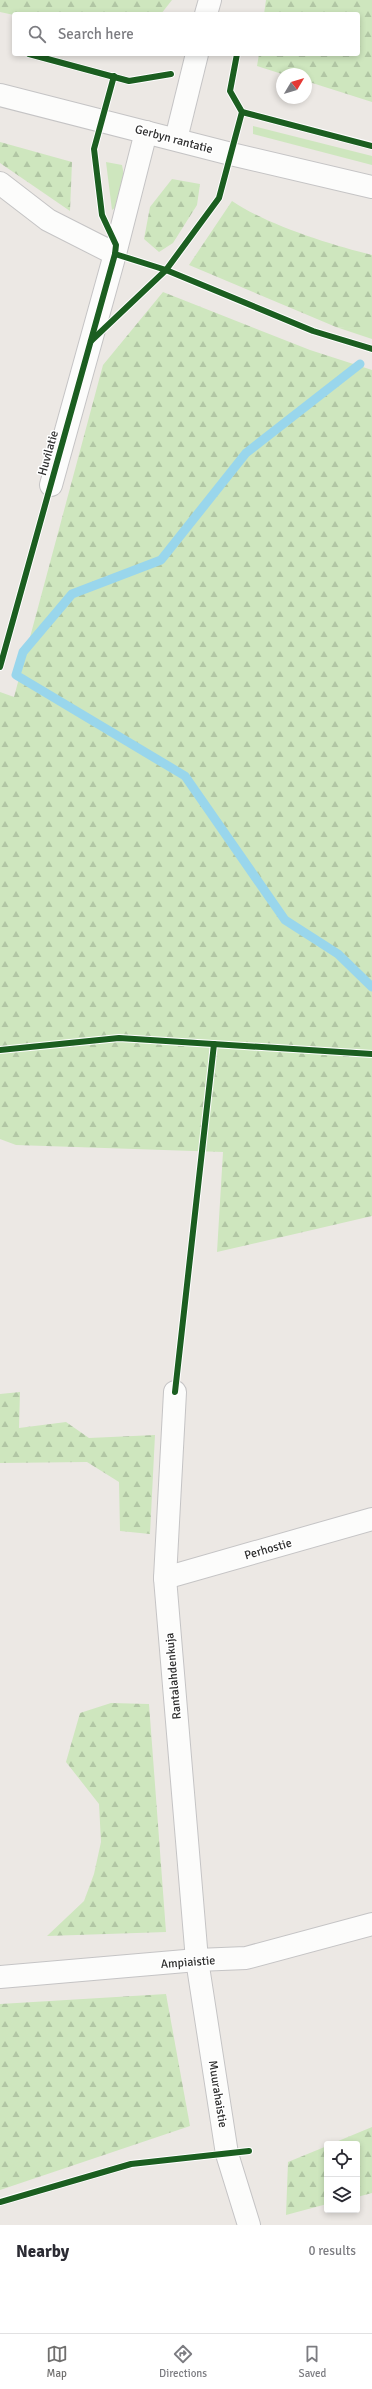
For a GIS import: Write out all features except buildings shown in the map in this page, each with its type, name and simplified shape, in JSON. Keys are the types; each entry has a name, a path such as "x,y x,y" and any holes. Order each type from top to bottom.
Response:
{"street":[{"path":"207,12 210,0"},
{"path":"176,139 197,56"},
{"name":"Gerbyn rantatie","path":"0,95 372,187"},
{"name":"Huvilatie","path":"51,485 115,254 146,132"},
{"path":"0,183 48,220 115,254"},
{"name":"Rantalahdenkuja","path":"175,1392 165,1578 197,1960"},
{"name":"Perhostie","path":"165,1578 372,1519"},
{"name":"Ampiaistie","path":"0,1978 197,1960 246,1958 372,1924"},
{"name":"Muurahaistie","path":"197,1960 226,2154 248,2225"}],"green space":[{"path":"0,0 172,0 163,12 12,12 12,15 0,12"},
{"path":"266,0 372,0 372,102 312,83 312,68 276,68 276,72 257,66 259,56 360,56 360,12 264,12"},
{"path":"253,126 372,156 372,165 253,134"},
{"path":"0,142 72,162 70,211 0,163"},
{"path":"106,162 122,165 124,176 116,207 112,210"},
{"path":"172,179 200,184 197,205 173,243 159,252 144,239 150,207"},
{"path":"232,201 246,210 281,226 319,240 372,255 372,331 336,327 189,265"},
{"path":"163,292 310,350 372,370 372,1216 217,1252 223,1152 16,1145 0,1139 0,692 14,697 103,365"},
{"path":"336,327 372,330 372,339"},
{"path":"20,1392 19,1428 66,1422 89,1438 155,1435 150,1534 120,1531 119,1482 87,1462 0,1463 0,1394"},
{"path":"111,1703 149,1704 166,1932 47,1936 84,1901 94,1874 101,1842 99,1804 66,1762 80,1713"},
{"path":"166,1994 190,2126 0,2190 0,2004"},
{"path":"372,2127 372,2193 360,2196 360,2141 338,2141"},
{"path":"324,2147 324,2205 286,2215 288,2162"}],"waterway":[{"path":"360,364 246,453 161,560 72,594 23,652 16,675 185,776 285,920 338,954 372,987"}],"cycle path":[{"path":"36,56 129,81 171,74"},
{"path":"91,341 166,270 219,198 242,112 230,91 237,56"},
{"path":"0,667 115,254 116,245 102,215 94,149 114,76"},
{"path":"242,112 372,146"},
{"path":"115,254 166,270 313,331 372,349"},
{"path":"0,1050 119,1038 372,1054"},
{"path":"175,1392 214,1044"},
{"path":"0,2202 131,2164 249,2151"}]}
